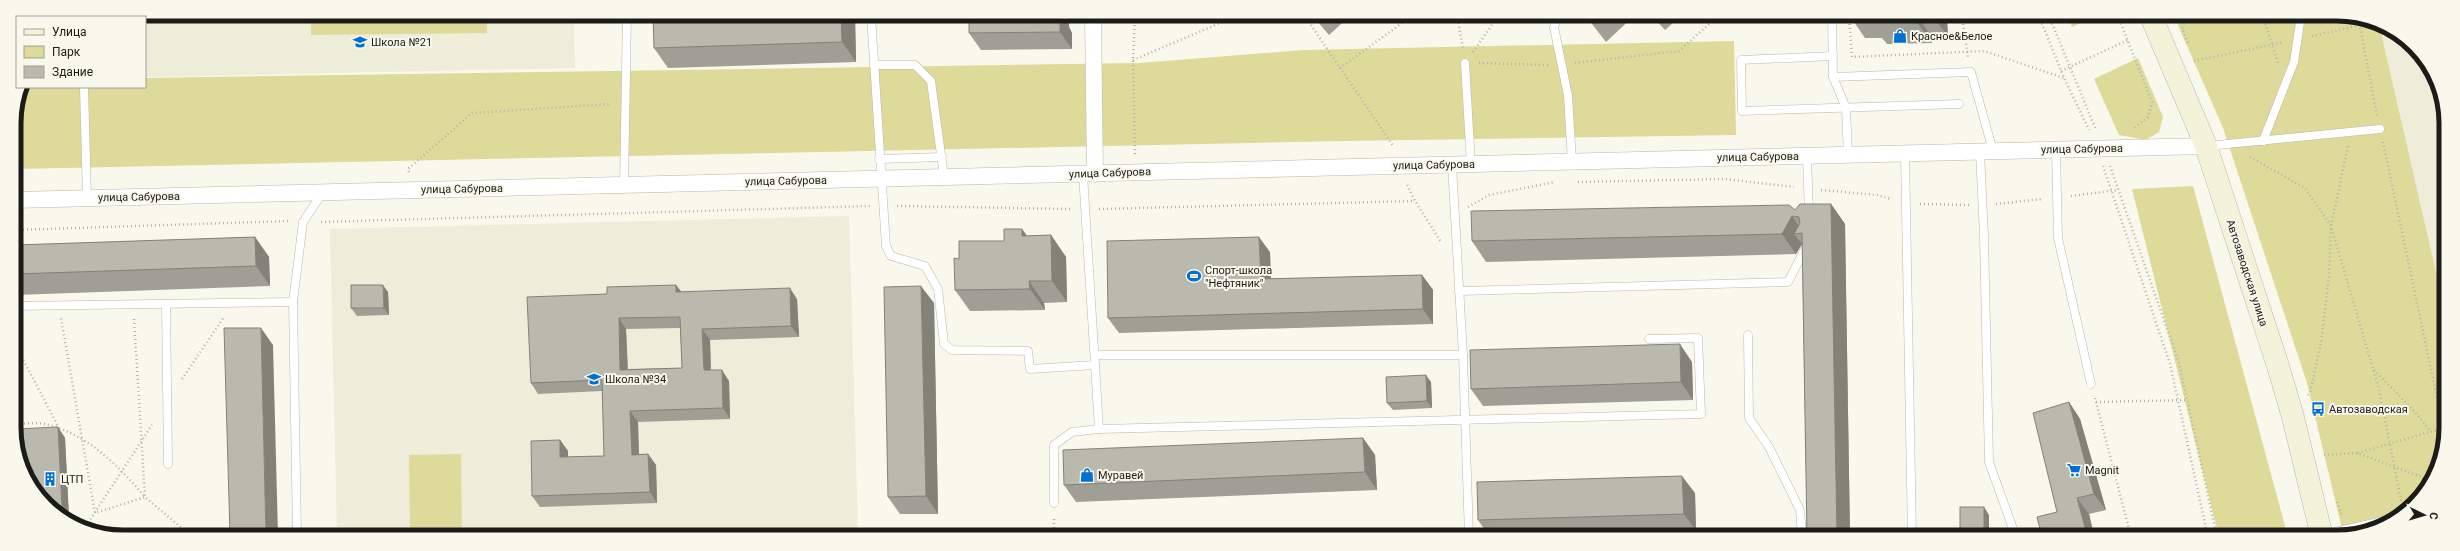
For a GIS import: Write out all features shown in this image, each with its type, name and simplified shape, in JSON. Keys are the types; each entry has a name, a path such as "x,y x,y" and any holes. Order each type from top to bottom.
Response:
{"main road":[{"name":"Автозаводская улица","path":"2153,21 2215,145 2293,417 2321,530"}],"street":[{"path":"1089,174 1093,21"},
{"name":"улица Сабурова","path":"21,200 1986,151 2101,150 2215,145"}],"lane":[{"path":"624,185 627,21"},
{"path":"871,21 879,159 886,246 891,256 925,266 938,289 944,344 952,350 1028,351 1030,369 1095,365"},
{"path":"1556,21 1554,27 1568,96 1572,162"},
{"path":"1832,21 1833,77 1846,108 1848,155"},
{"path":"2263,141 2294,62 2300,21"},
{"path":"1833,56 1741,60 1742,111 1959,104"},
{"path":"1465,63 1471,164"},
{"path":"874,65 915,65 931,81 944,177"},
{"path":"1833,77 1971,72 1986,151 1983,205 1989,462 2014,530"},
{"path":"84,88 87,198"},
{"path":"2215,145 2380,129"},
{"path":"2056,150 2058,238 2091,384"},
{"path":"1905,153 1912,530"},
{"path":"1807,156 1809,225"},
{"path":"879,159 942,157"},
{"path":"1452,165 1464,355 1469,530"},
{"path":"1089,174 1084,209 1099,429"},
{"path":"297,530 293,302 303,222 323,192"},
{"path":"1459,291 1788,282 1810,241"},
{"path":"21,306 293,302"},
{"path":"166,304 168,464"},
{"path":"1748,335 1749,418 1769,448 1800,510 1802,530"},
{"path":"1054,503 1054,445 1072,432 1099,429 1466,422 1701,414 1698,338 1649,339"},
{"path":"1095,355 1464,355"},
{"path":"2352,529 2371,524"}],"path":[{"path":"1135,21 1133,60 1136,173"},
{"path":"1133,60 1225,21"},
{"path":"1308,21 1340,68 1402,166 1415,201 1458,268"},
{"path":"1340,68 1405,21"},
{"path":"1458,21 1465,63"},
{"path":"1465,63 1495,21"},
{"path":"1465,63 1562,65 1679,51 1713,21"},
{"path":"1849,21 1852,57 1984,51 2064,78"},
{"path":"1963,21 1971,72"},
{"path":"2041,21 2064,78 2090,134 2098,134 2051,21"},
{"path":"2120,21 2152,102 2148,117 2134,129 2127,131"},
{"path":"2185,21 2182,28 2189,48"},
{"path":"2265,21 2285,84"},
{"path":"2192,54 2194,61 2360,25 2380,129 2439,406"},
{"path":"2061,71 2128,40"},
{"path":"409,190 408,169 472,113 625,103"},
{"path":"2307,395 2310,393 2320,343 2329,276 2331,226 2352,132"},
{"path":"2215,145 2305,188 2331,226 2373,370 2402,506"},
{"path":"2101,150 2118,190 2179,363 2216,530"},
{"path":"2101,150 2111,190 2170,364 2206,530"},
{"path":"1570,182 1725,179 1808,189 1877,195 1906,204 1983,205 2057,198 2118,190"},
{"path":"1455,214 1489,195 1562,182"},
{"path":"21,230 274,221 303,222 883,206 1084,209 1415,201"},
{"path":"133,304 145,497"},
{"path":"59,305 95,513 145,497"},
{"path":"21,356 59,429"},
{"path":"2373,370 2415,412 2431,432"},
{"path":"2091,384 2129,530"},
{"path":"2096,402 2187,400"},
{"path":"21,424 43,424 73,433 123,470 145,497 184,530"},
{"path":"2322,450 2324,456 2357,453 2439,430"},
{"path":"2357,453 2394,469 2425,479"}],"shaded area":[{"name":"Школа №21","path":"146,21 574,21 575,68 146,77"},
{"path":"2381,31 2399,42 2418,61 2429,78 2437,103 2439,116 2439,285"},
{"name":"Школа №34","path":"849,216 858,530 337,530 330,229"}],"green space":[{"path":"311,21 487,21 487,33 311,35"},
{"path":"1754,21 1816,21 1752,23"},
{"path":"2069,21 2085,21 2072,27"},
{"path":"2176,21 2337,21 2364,24 2381,31 2439,285 2439,435 2437,448 2434,461 2422,485 2414,495 2404,495 2404,505 2394,513 2364,527 2342,530 2307,383 2223,128"},
{"path":"1734,41 1736,135 1343,141 21,169 21,116 24,96 27,88 146,88 146,78 1139,63 1304,50"},
{"path":"2138,58 2163,117 2159,132 2146,140 2119,135 2094,79"},
{"path":"2193,186 2286,530 2217,530 2132,189"},
{"path":"461,454 462,530 410,530 409,455"}],"building":[{"path":"653,21 841,21 842,42 654,48"},
{"path":"969,21 1060,21 1060,32 969,33"},
{"path":"1871,21 1916,21 1871,22"},
{"path":"1800,204 1831,204 1837,530 1807,530 1802,233 1794,234 1800,223 1799,217 1792,216 1782,234 1472,241 1471,211 1789,205 1795,210"},
{"path":"1004,229 1022,229 1022,236 1051,235 1052,281 1029,281 1030,289 955,290 954,258 959,259 959,241 1004,241"},
{"path":"255,237 256,266 21,274 21,245"},
{"path":"1259,237 1261,279 1422,275 1423,309 1108,318 1107,241"},
{"path":"351,285 383,285 384,308 351,308"},
{"path":"676,285 676,292 790,288 791,326 702,329 704,370 722,370 723,408 630,411 632,455 648,454 650,492 532,496 531,441 560,440 560,457 604,456 602,380 531,383 527,297 607,294 607,287","holes":["680,317 682,368 620,370 619,318"]},
{"path":"921,286 926,496 888,497 884,287"},
{"path":"224,328 261,328 266,530 230,530"},
{"path":"1680,344 1681,382 1471,389 1470,350"},
{"path":"1426,375 1427,401 1387,403 1386,377"},
{"path":"2069,402 2094,494 2077,498 2086,530 2040,530 2037,517 2057,512 2033,413"},
{"name":"ЦТП","path":"58,427 62,508 60,508 51,500 35,479 26,461 21,429"},
{"path":"1363,438 1365,472 1064,485 1063,450"},
{"path":"1682,476 1684,514 1478,520 1477,482"},
{"path":"1960,507 1984,507 1984,530 1960,530"}],"place":[{"name":"Красное&Белое","path":"1900,36"},
{"name":"Школа №21","path":"360,42"},
{"name":"Спорт-школа \"Нефтяник\"","path":"1194,276"},
{"name":"Школа №34","path":"594,379"},
{"name":"Автозаводская","path":"2318,409"},
{"name":"Magnit","path":"2074,470"},
{"name":"Муравей","path":"1087,475"},
{"name":"ЦТП","path":"50,479"}]}
